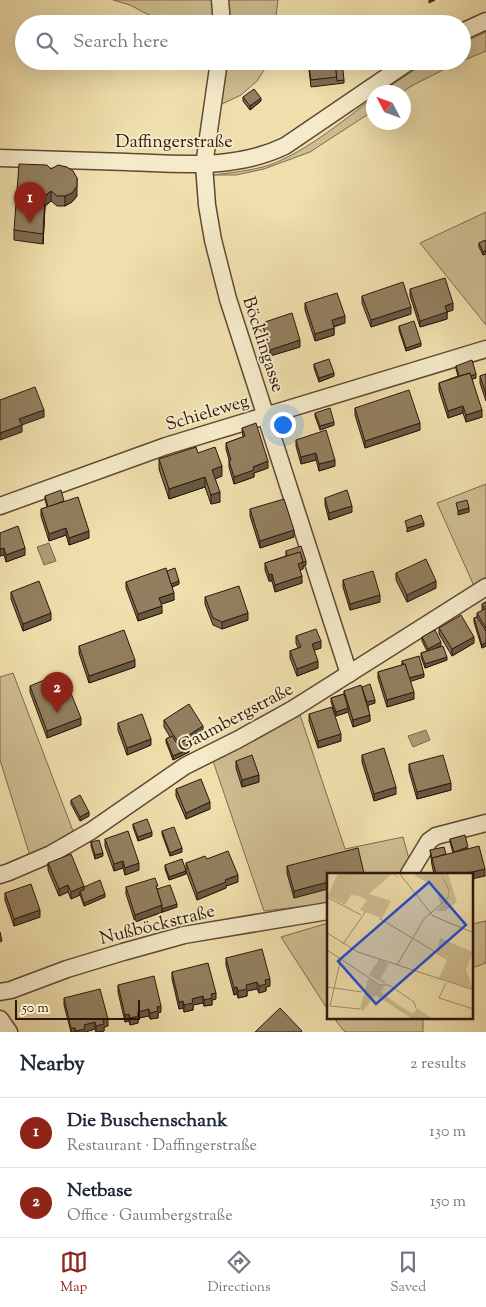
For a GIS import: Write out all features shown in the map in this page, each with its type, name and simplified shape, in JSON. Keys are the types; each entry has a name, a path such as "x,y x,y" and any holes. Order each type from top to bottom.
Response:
{"street":[{"path":"220,0 221,15"},
{"path":"471,28 486,21"},
{"name":"Böcklingasse","path":"218,70 204,165 206,205 213,240 228,299 349,674"},
{"name":"Daffingerstraße","path":"0,158 204,165 239,162 270,153 285,146 397,70"},
{"name":"Schieleweg","path":"0,506 166,446 486,348"},
{"name":"Gaumbergstraße","path":"0,875 51,854 91,831 185,766 293,709 486,587"},
{"path":"410,873 429,841 436,836 486,823"},
{"name":"Nußböckstraße","path":"0,992 11,990 67,969 184,935 327,911"},
{"path":"0,1019 9,1032"}],"shaded area":[{"path":"113,0 214,0 215,15 149,15 130,5"},
{"path":"226,0 278,0 276,15 228,15"},
{"path":"486,32 486,51 471,57 471,39"},
{"path":"224,70 264,70 257,81 241,95 220,105"},
{"path":"414,70 443,70 411,86 392,85"},
{"path":"366,103 366,116 310,152 264,169 236,175 213,175 245,171 277,162 306,147"},
{"path":"486,212 486,325 420,243"},
{"path":"486,484 486,578 474,586 437,503"},
{"path":"49,543 56,561 44,565 37,547"},
{"path":"13,673 73,831 51,846 30,856 0,760 0,677"},
{"path":"300,715 345,849 403,837 409,859 401,873 327,873 327,903 264,911 213,761"},
{"path":"426,730 430,740 413,747 408,736"},
{"path":"486,921 486,963 474,967 474,924"},
{"path":"327,923 327,1008 281,937"},
{"path":"337,1019 423,1019 423,1032 345,1032 336,1021"}],"building":[{"path":"309,70 336,70 337,77 311,80"},
{"path":"336,70 343,70 344,80 337,81"},
{"path":"254,89 261,98 250,106 243,97"},
{"path":"19,164 47,165 51,169 58,165 67,167 73,171 77,178 77,186 72,193 65,196 57,196 51,191 45,196 43,234 14,230"},
{"path":"485,240 486,250 483,252 479,243"},
{"path":"445,278 453,303 445,306 447,312 420,321 410,289"},
{"path":"403,282 411,307 371,320 362,296"},
{"path":"337,293 345,316 332,320 334,328 315,334 305,303"},
{"path":"292,313 300,340 270,350 262,323"},
{"path":"414,321 421,343 406,348 399,326"},
{"path":"329,359 334,373 319,378 314,364"},
{"path":"472,360 476,374 471,376 470,373 459,376 456,366"},
{"path":"470,373 482,410 466,415 463,406 448,411 439,383"},
{"path":"486,374 486,394 480,376"},
{"path":"35,387 44,410 19,419 22,425 0,433 0,400"},
{"path":"409,390 420,423 365,441 355,408"},
{"path":"330,408 334,422 320,426 315,413"},
{"path":"256,423 268,461 253,467 254,470 234,477 226,443 245,436 242,428"},
{"path":"326,430 335,460 319,464 316,453 301,457 296,440"},
{"path":"196,447 198,453 215,447 222,466 212,470 220,492 211,495 205,477 169,489 159,459"},
{"path":"61,490 64,501 48,507 45,496"},
{"path":"347,490 352,506 329,513 325,498"},
{"path":"78,497 89,531 69,538 66,528 49,534 41,509"},
{"path":"284,499 294,530 260,541 250,509"},
{"path":"467,500 469,508 458,511 456,503"},
{"path":"421,515 424,523 407,528 405,521"},
{"path":"18,526 25,548 6,555 4,548 0,549 0,533"},
{"path":"301,546 306,561 302,563 300,552 287,556 286,551"},
{"path":"300,552 303,562 298,564 302,576 275,585 272,574 269,575 265,563"},
{"path":"426,559 436,581 407,595 396,573"},
{"path":"166,568 174,593 159,598 162,606 138,614 126,582"},
{"path":"175,568 179,581 171,584 167,571"},
{"path":"373,571 380,595 350,604 343,580"},
{"path":"39,581 51,613 23,624 11,592"},
{"path":"239,586 248,613 222,622 213,618 205,597"},
{"path":"486,602 486,628 477,613 485,609 482,604"},
{"path":"461,615 474,637 452,649 439,628"},
{"path":"477,617 486,631 486,642 482,645 474,618"},
{"path":"316,629 321,641 312,644 318,661 297,669 290,651 301,647 296,636"},
{"path":"124,630 135,660 89,676 79,646"},
{"path":"435,630 441,642 428,649 422,637"},
{"path":"443,646 447,657 425,664 421,653"},
{"path":"419,656 424,674 409,678 405,664 402,661"},
{"path":"405,664 414,692 387,700 378,672"},
{"path":"54,676 61,695 70,691 81,718 47,731 30,686"},
{"path":"370,684 375,700 367,702 362,687"},
{"path":"361,685 370,715 353,720 344,691"},
{"path":"344,694 348,708 336,712 331,698"},
{"path":"189,704 203,726 178,742 164,720"},
{"path":"332,707 341,734 318,741 309,714"},
{"path":"142,714 151,739 127,748 118,723"},
{"path":"172,736 178,745 185,740 189,749 173,756 166,739"},
{"path":"384,748 396,787 374,794 362,755"},
{"path":"252,755 259,775 242,780 236,761"},
{"path":"443,755 451,783 417,792 409,764"},
{"path":"201,779 210,802 186,813 176,789"},
{"path":"80,795 89,812 80,817 71,800"},
{"path":"147,819 152,832 138,837 133,824"},
{"path":"174,827 182,848 170,853 162,831"},
{"path":"128,831 139,863 125,868 123,861 114,864 105,839"},
{"path":"465,835 468,847 454,852 450,839"},
{"path":"99,840 103,853 95,855 91,842"},
{"path":"479,846 485,869 467,873 436,873 432,858"},
{"path":"444,847 446,854 432,858 430,850"},
{"path":"358,848 364,873 327,873 327,882 294,891 287,866"},
{"path":"228,851 238,875 225,880 226,882 197,893 186,863 205,856 207,859"},
{"path":"71,854 84,886 71,892 68,885 59,889 48,863"},
{"path":"182,859 186,871 169,877 165,865"},
{"path":"155,878 162,905 135,915 126,887"},
{"path":"100,880 105,894 84,903 80,891 84,890 84,887"},
{"path":"31,884 40,910 14,919 5,893"},
{"path":"170,885 177,904 162,909 157,889"},
{"path":"262,949 270,979 265,980 266,984 259,986 257,982 246,985 247,989 238,991 237,987 234,988 226,958"},
{"path":"208,963 216,993 211,994 212,998 204,1000 203,996 192,999 193,1003 184,1005 183,1001 179,1002 172,972"},
{"path":"154,976 161,1006 157,1007 158,1011 150,1013 149,1009 138,1012 138,1016 130,1018 129,1014 125,1015 118,985"},
{"path":"100,989 108,1019 103,1020 104,1024 96,1026 95,1022 84,1025 85,1029 76,1031 75,1028 71,1028 64,998"},
{"path":"280,1008 301,1032 255,1032"}],"place":[{"name":"Die Buschenschank","path":"30,223"},
{"name":"Netbase","path":"57,713"}]}
